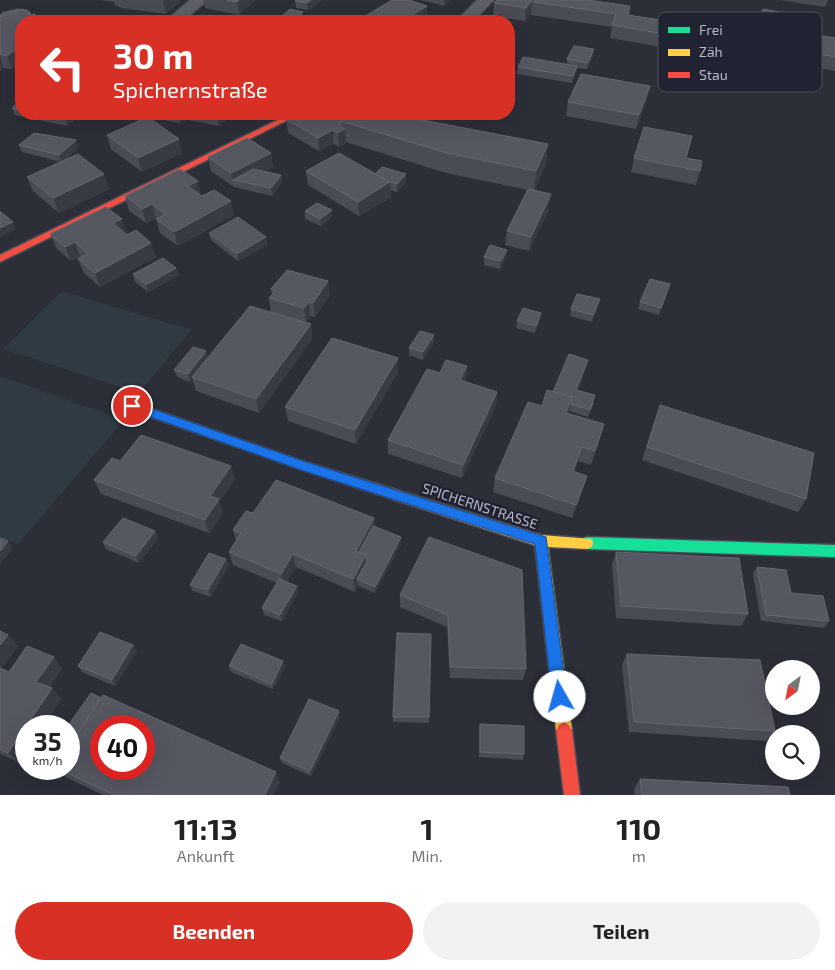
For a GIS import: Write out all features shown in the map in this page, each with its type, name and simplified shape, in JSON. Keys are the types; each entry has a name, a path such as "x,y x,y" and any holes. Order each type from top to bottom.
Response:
{"street":[{"path":"181,15 200,0"},
{"path":"470,15 486,0"},
{"path":"0,259 284,120"},
{"name":"SPICHERNSTRASSE","path":"132,406 304,466 541,541 835,551"},
{"path":"541,541 572,795"}],"shaded area":[{"path":"62,291 191,330 139,393 3,349"},
{"path":"0,376 124,420 18,544 0,537"}],"building":[{"path":"296,0 311,0 307,3"},
{"path":"392,0 409,0 427,6 412,15 367,15"},
{"path":"497,0 533,0 526,8 494,3"},
{"path":"535,0 588,0 630,6 628,15 658,20 658,33 612,25 616,14 533,2"},
{"path":"18,9 22,10 0,17 2,13"},
{"path":"23,9 30,15 15,15 15,50 7,56 0,54 0,17"},
{"path":"290,9 303,12 300,15 283,15"},
{"path":"763,9 779,12 762,12"},
{"path":"822,36 835,38 835,57 822,55"},
{"path":"574,46 594,49 588,63 567,59"},
{"path":"523,57 577,66 573,76 518,67"},
{"path":"581,74 650,86 639,115 568,102"},
{"path":"141,120 152,120 179,139 138,158 107,135"},
{"path":"288,120 342,120 340,126 345,129 338,133 333,130 318,138"},
{"path":"422,120 548,144 536,171 447,153 340,121"},
{"path":"644,127 692,136 686,158 702,161 700,171 634,158"},
{"path":"34,133 76,140 59,155 19,145"},
{"path":"247,138 271,153 231,173 208,157"},
{"path":"339,153 390,182 358,202 306,171"},
{"path":"78,154 104,174 53,198 27,177"},
{"path":"382,167 406,174 397,184 390,182 375,174"},
{"path":"180,169 198,181 188,186 202,196 214,190 231,201 174,232 156,219 166,214 152,204 142,209 125,196"},
{"path":"253,169 281,175 271,188 233,180"},
{"path":"528,189 551,194 531,237 507,231"},
{"path":"317,203 332,210 320,219 305,211"},
{"path":"106,207 122,219 113,223 127,235 136,230 151,243 95,273 78,259 88,254 75,242 65,247 50,234"},
{"path":"1,212 13,222 0,228"},
{"path":"238,217 266,237 237,254 209,233"},
{"path":"490,245 507,250 501,261 484,257"},
{"path":"163,258 176,268 146,285 133,274"},
{"path":"287,270 328,281 313,303 309,302 304,308 269,298 275,291 271,289"},
{"path":"650,279 670,284 661,308 640,302"},
{"path":"577,294 600,299 593,315 571,309"},
{"path":"250,306 311,324 256,399 192,377"},
{"path":"523,308 541,313 536,326 517,321"},
{"path":"420,331 434,335 423,352 409,348"},
{"path":"332,338 398,358 355,430 285,407"},
{"path":"193,347 206,351 188,374 174,370"},
{"path":"569,354 588,360 576,390 595,395 590,410 571,404 572,397 553,392"},
{"path":"446,360 467,366 460,380 497,392 463,465 388,440 427,369 440,373"},
{"path":"547,390 572,397 566,413 604,424 595,451 582,447 573,471 587,476 576,505 495,478 528,402 542,406"},
{"path":"660,405 814,453 806,499 647,447"},
{"path":"141,435 231,466 210,496 219,499 205,520 94,480 112,458 120,461"},
{"path":"276,480 374,518 356,551 366,555 353,579 293,554 281,574 229,552 241,533 233,530 246,511 253,513"},
{"path":"123,518 155,531 136,556 103,542"},
{"path":"373,526 401,537 375,587 357,579 367,561 366,555 359,552"},
{"path":"429,537 522,570 526,669 450,667 448,615 400,595"},
{"path":"0,538 8,541 0,551"},
{"path":"616,552 739,558 748,614 621,606"},
{"path":"209,553 226,559 208,590 190,585"},
{"path":"757,567 786,570 791,593 823,596 829,621 766,615"},
{"path":"279,579 297,586 280,615 262,608"},
{"path":"0,631 8,635 0,645"},
{"path":"100,632 133,645 112,680 78,666"},
{"path":"397,633 431,634 429,717 393,717"},
{"path":"241,644 283,661 272,684 229,666"},
{"path":"27,646 54,657 36,682 52,688 34,715 15,715 15,743 8,753 0,749 0,668 9,672"},
{"path":"627,654 760,660 765,684 765,715 772,715 774,725 765,725 765,730 634,722"},
{"path":"91,693 101,698 80,730 80,715 76,715"},
{"path":"103,695 148,715 90,715 90,780 155,780 155,718 276,772 265,795 114,795 80,779 80,730"},
{"path":"309,699 339,711 310,771 280,758"},
{"path":"480,724 524,726 524,754 480,752"},
{"path":"640,779 788,787 790,795 642,795"}],"traffic: fast":[{"path":"587,543 835,551"}],"traffic: slow":[{"path":"396,495 541,541 587,543"},
{"path":"541,541 564,730"}],"traffic: jam":[{"path":"0,259 284,120"},
{"path":"132,406 304,466 396,495"},
{"path":"564,730 572,795"}],"route":[{"path":"132,406 304,466 541,541 560,697"}]}
